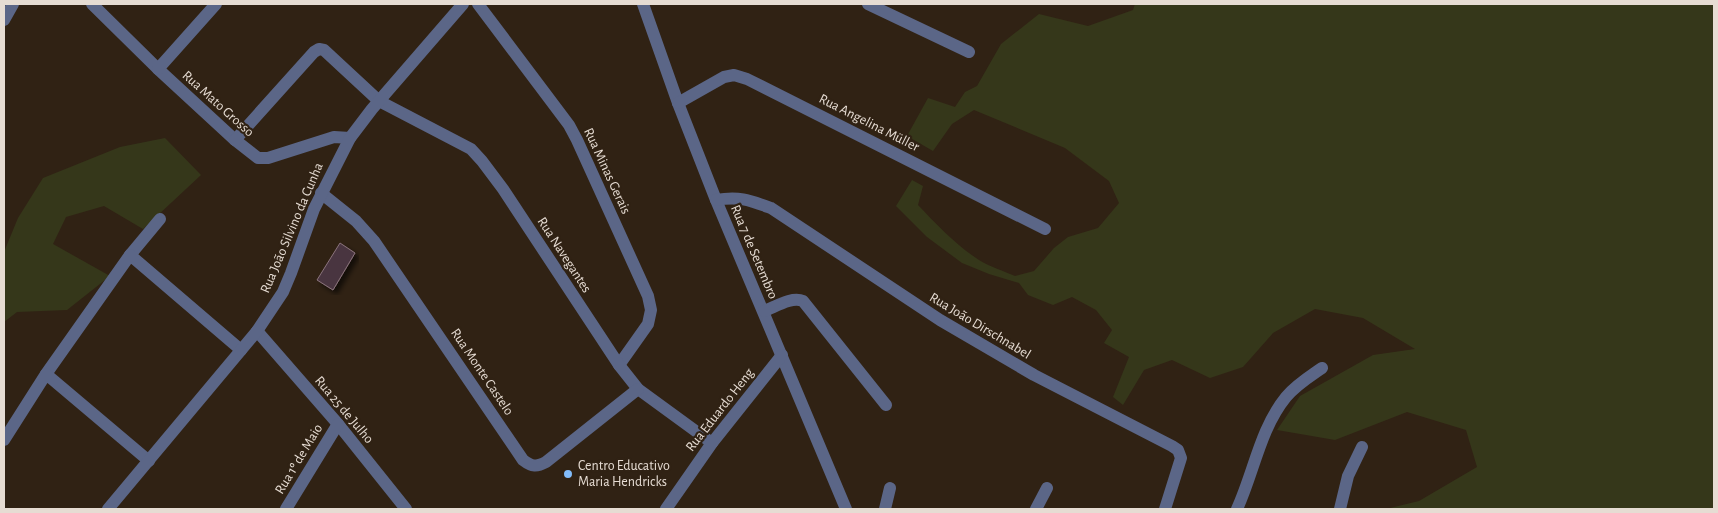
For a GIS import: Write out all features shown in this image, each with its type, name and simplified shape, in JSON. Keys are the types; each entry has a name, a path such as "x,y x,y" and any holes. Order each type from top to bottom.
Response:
{"street":[{"path":"4,20 13,4"},
{"name":"Rua Mato Grosso","path":"92,4 158,69 252,156 264,159 334,137 350,138"},
{"path":"158,69 216,4"},
{"name":"Rua João Silvino da Cunha","path":"108,509 271,312 289,280 321,193 350,138 379,101 463,4"},
{"name":"Rua Minas Gerais","path":"478,4 569,126 648,296 651,310 648,324 619,365"},
{"name":"Rua 7 de Setembro","path":"643,4 678,103 737,253 764,311 843,508"},
{"path":"868,4 969,52"},
{"name":"Rua Navegantes","path":"235,140 314,52 319,49 324,50 379,101 460,142 482,161 503,189 619,365 638,389 712,443"},
{"name":"Rua Angelina Müller","path":"678,103 724,77 734,75 747,79 1045,229"},
{"name":"Rua Monte Castelo","path":"321,193 356,221 374,241 523,460 531,466 539,466 546,462 638,389"},
{"name":"Rua João Dirschnabel","path":"716,200 732,197 749,200 770,208 940,320 1034,376 1178,450 1182,458 1165,509"},
{"path":"4,440 46,374 130,255 160,219"},
{"path":"130,255 241,350"},
{"path":"764,311 792,300 798,299 803,301 886,405"},
{"name":"Rua 25 de Julho","path":"257,331 338,424 406,509"},
{"name":"Rua Eduardo Heng","path":"666,509 712,443 782,355"},
{"path":"1237,509 1252,473 1266,428 1276,411 1287,396 1302,381 1322,368"},
{"path":"46,374 149,460"},
{"name":"Rua 1º de Maio","path":"286,509 338,424"},
{"path":"1340,509 1348,476 1362,447"},
{"path":"885,509 890,488"},
{"path":"1036,509 1047,488"}],"green space":[{"path":"1135,4 1714,4 1714,509 1386,509 1419,501 1477,467 1466,430 1407,412 1335,440 1277,430 1300,396 1373,355 1415,349 1363,318 1315,309 1273,333 1243,367 1210,378 1172,360 1144,370 1123,405 1113,397 1129,357 1104,343 1112,330 1096,310 1072,297 1053,305 1028,295 1019,283 962,263 927,237 896,206 912,180 923,186 918,205 940,227 962,248 979,260 1015,276 1034,271 1054,248 1068,237 1098,228 1119,203 1109,181 1065,148 974,110 952,124 933,151 907,136 928,98 955,107 965,92 977,86 1001,44 1039,14 1088,26 1133,10"},
{"path":"165,138 201,175 143,229 104,206 66,217 53,244 110,276 67,310 17,312 4,322 4,252 18,218 43,178 120,147"}],"building":[{"path":"340,243 355,253 333,290 317,280"}],"place":[{"name":"Centro Educativo Maria Hendricks","path":"568,474"}]}
